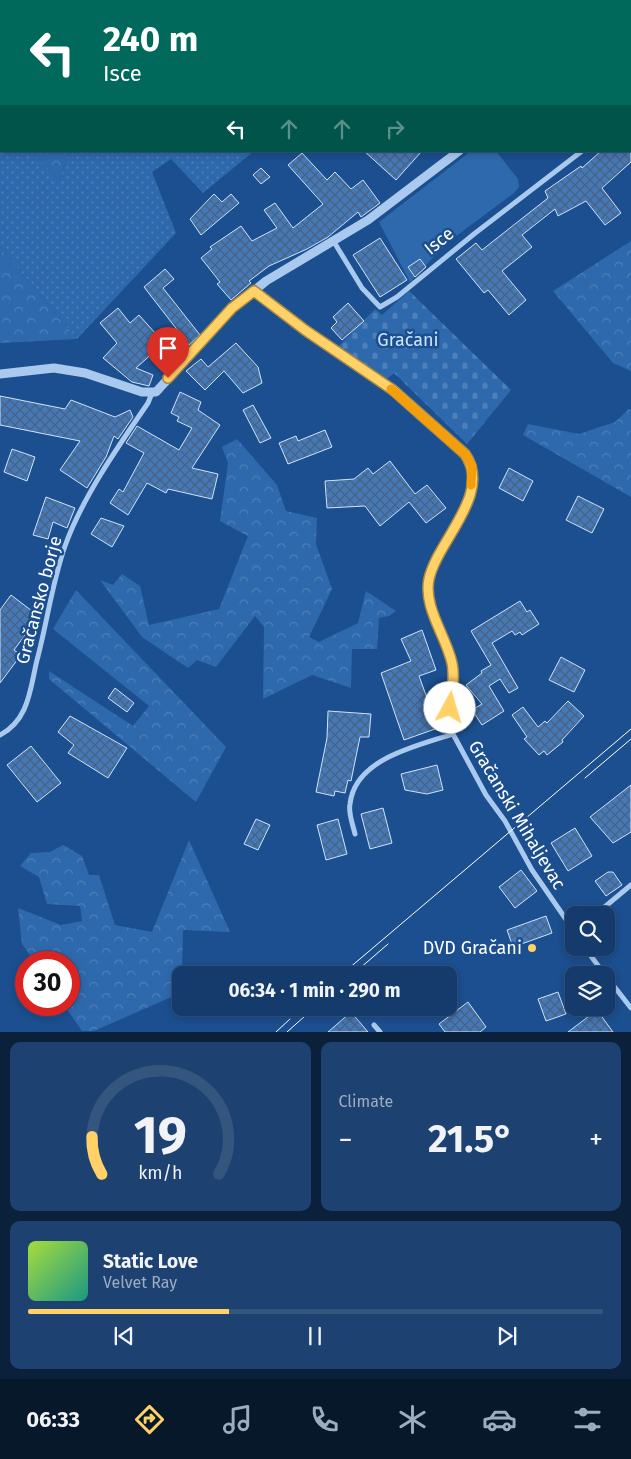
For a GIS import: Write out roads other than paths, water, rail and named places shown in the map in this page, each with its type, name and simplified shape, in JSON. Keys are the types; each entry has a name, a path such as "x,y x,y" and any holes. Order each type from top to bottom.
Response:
{"street":[{"path":"0,374 44,368 71,370 142,392 152,393 161,388 232,308 266,281 334,242 389,206 457,152"},
{"name":"Isce","path":"334,242 362,288 380,307 397,297 462,243 581,152"},
{"name":"Gračanski Mihaljevac","path":"254,291 305,330 393,390 469,460 473,480 465,508 435,562 429,582 433,611 452,664 450,708 453,734 486,795 505,821 532,870 565,917"},
{"name":"Gračansko borje","path":"0,735 18,721 28,702 50,600 71,529 114,455 148,403 152,393"},
{"path":"356,834 349,805 361,778 391,756 453,734"},
{"path":"606,906 631,885"},
{"path":"615,988 631,1008"},
{"path":"374,1025 380,1032"}],"tram line":[{"path":"352,966 631,729"},
{"path":"585,778 631,739"},
{"path":"362,966 388,944"},
{"path":"287,1032 305,1016"},
{"path":"276,1032 290,1019"}],"place":[{"name":"DVD Gračani","path":"532,948"}],"park label":[{"name":"Gračani","path":"408,340"}]}
